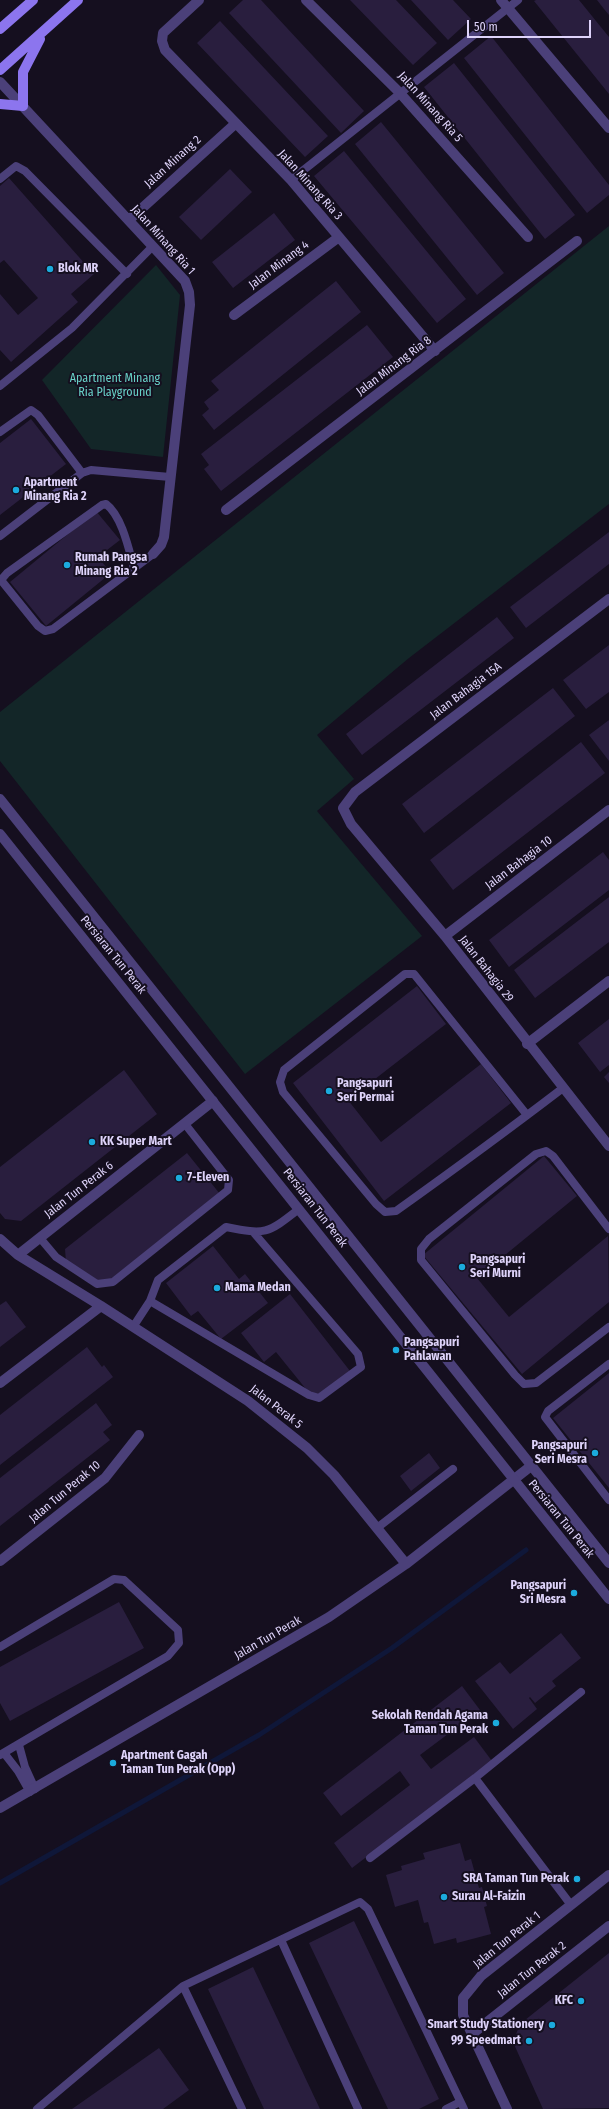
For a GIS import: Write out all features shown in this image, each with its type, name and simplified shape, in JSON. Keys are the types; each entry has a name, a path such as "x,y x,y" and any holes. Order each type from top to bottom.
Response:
{"main road":[{"path":"0,29 33,0"},
{"path":"0,70 78,0"},
{"path":"0,104 23,106 23,72 31,53 45,30"}],"street":[{"name":"Jalan Minang Ria 3","path":"199,0 163,33 162,41 165,50 235,124 291,180 435,351"},
{"name":"Jalan Minang Ria 5","path":"306,0 399,92 528,237"},
{"path":"501,0 609,128"},
{"name":"Jalan Minang Ria 1","path":"0,82 185,281 189,292 190,305 164,537 161,545 153,554"},
{"name":"Jalan Minang 2","path":"129,220 235,124"},
{"name":"Jalan Minang 4","path":"234,315 339,237"},
{"name":"Jalan Minang Ria 8","path":"226,510 577,241"},
{"name":"Jalan Bahagia 15A","path":"343,808 355,792 609,599"},
{"name":"Persiaran Tun Perak","path":"0,799 609,1563"},
{"name":"Jalan Bahagia 29","path":"343,808 351,824 445,936 527,1044 609,1146"},
{"name":"Jalan Bahagia 10","path":"445,936 609,810"},
{"name":"Persiaran Tun Perak","path":"0,834 609,1599"},
{"path":"527,1044 609,981"},
{"name":"Jalan Tun Perak 6","path":"18,1255 213,1101"},
{"name":"Jalan Perak 5","path":"0,1239 18,1255 101,1306 248,1401 307,1448 334,1476 406,1564"},
{"path":"0,1383 101,1306"},
{"name":"Jalan Tun Perak 10","path":"0,1561 105,1478 139,1435"},
{"name":"Jalan Tun Perak","path":"0,1808 329,1617 406,1564 531,1466"},
{"name":"Jalan Tun Perak 1","path":"507,2109 463,2016 463,1998 481,1976 609,1875"},
{"name":"Jalan Tun Perak 2","path":"472,2034 609,1926"}],"lane":[{"path":"291,180 399,92 518,0"},
{"path":"0,179 16,166 25,171 127,274"},
{"path":"0,386 72,328 127,274 152,246"},
{"path":"0,432 31,410 38,415 82,473"},
{"path":"0,536 82,473 91,470 170,477"},
{"path":"134,568 128,544 114,512 106,504 102,505 0,580 38,626 45,631 53,629 153,554"},
{"path":"527,1115 414,974 405,974 284,1070 280,1082 283,1092 376,1204 385,1212 396,1211 527,1115 563,1088"},
{"path":"40,1238 56,1256 97,1284 113,1282 228,1190 229,1180 185,1124"},
{"path":"609,1228 553,1156 546,1151 536,1154 429,1238 420,1249 421,1260 524,1384 536,1382 609,1327"},
{"path":"133,1327 150,1300 158,1280 226,1227 254,1233 273,1229 299,1209"},
{"path":"150,1300 309,1395 319,1398 361,1367 358,1354 254,1233"},
{"path":"609,1364 548,1411 545,1417 609,1500"},
{"path":"377,1528 453,1469"},
{"path":"0,1647 114,1579 124,1580 178,1630 179,1643 168,1656 20,1745 2,1754 18,1771 32,1790"},
{"path":"370,1858 475,1778 581,1692"},
{"path":"20,1745 32,1790"},
{"path":"475,1778 571,1905"},
{"path":"37,2109 183,1986 360,1902 368,1909 462,2106 446,2109"},
{"path":"281,1940 358,2109"},
{"path":"183,1986 242,2109"}],"green space":[{"path":"609,226 609,504 409,658 317,735 354,779 317,811 422,936 245,1074 0,761 0,712"},
{"name":"Apartment Minang Ria Playground","path":"156,265 180,295 163,457 91,449 42,380"}],"building":[{"path":"243,0 261,0 364,111 341,133 229,13"},
{"path":"350,0 396,0 437,43 413,65"},
{"path":"411,0 453,0 471,19 448,40"},
{"path":"579,0 609,37 609,94 534,1"},
{"path":"597,0 609,0 609,15 604,9"},
{"path":"220,21 328,136 305,157 197,43"},
{"path":"491,36 609,185 609,195 587,213 464,58"},
{"path":"454,63 575,215 545,239 424,87"},
{"path":"381,122 504,273 477,295 355,144"},
{"path":"344,151 466,299 437,323 314,176"},
{"path":"230,169 252,192 201,240 179,217"},
{"name":"Blok MR","path":"9,178 94,274 71,294 78,302 11,362 0,350 0,294 18,315 38,298 4,260 0,263 0,186"},
{"path":"274,213 295,240 233,288 212,262"},
{"path":"336,281 361,312 214,430 202,415 209,409 204,402 219,390 211,381"},
{"path":"367,325 393,357 221,491 204,469 209,465 201,454"},
{"name":"Apartment Minang Ria 2","path":"31,419 66,464 0,515 0,443"},
{"name":"Rumah Pangsa Minang Ria 2","path":"96,511 120,540 98,557 111,573 46,626 10,582"},
{"path":"609,532 609,564 526,628 510,607"},
{"path":"497,617 514,638 362,755 346,734"},
{"path":"609,645 609,692 586,709 563,680"},
{"path":"553,688 575,716 424,833 402,804"},
{"path":"609,720 609,761 589,735"},
{"path":"581,742 605,773 453,890 430,860"},
{"path":"603,852 609,860 609,890 509,967 489,940"},
{"path":"609,897 609,942 535,998 514,970"},
{"name":"Pangsapuri Seri Permai","path":"417,986 446,1024 348,1100 381,1142 481,1064 511,1103 384,1201 293,1083"},
{"path":"609,1019 609,1065 600,1072 578,1043"},
{"path":"124,1070 157,1114 21,1221 5,1219 0,1213 0,1167"},
{"path":"609,1072 609,1083 604,1077"},
{"path":"187,1153 220,1194 104,1286 66,1262 65,1249"},
{"name":"Pangsapuri Seri Murni","path":"544,1156 577,1196 477,1278 509,1317 608,1236 609,1302 522,1374 423,1255"},
{"path":"213,1246 239,1279 245,1274 268,1303 221,1339 198,1311 191,1316 166,1283"},
{"path":"290,1294 350,1371 314,1399 276,1352 264,1362 241,1333"},
{"path":"6,1301 26,1327 0,1347 0,1305"},
{"path":"87,1347 102,1367 104,1365 113,1377 0,1465 0,1415"},
{"name":"Pangsapuri Seri Mesra","path":"609,1373 609,1488 553,1418"},
{"path":"96,1403 112,1425 103,1432 110,1440 0,1526 0,1478"},
{"path":"429,1453 440,1468 411,1491 400,1476"},
{"path":"119,1602 144,1648 10,1721 0,1703 0,1667"},
{"path":"561,1633 581,1658 552,1681 556,1686 535,1703 530,1697 529,1698 537,1709 513,1729 475,1681 500,1662 510,1674"},
{"path":"462,1686 480,1710 420,1755 431,1769 474,1737 492,1761 352,1868 334,1843 410,1785 400,1771 341,1816 323,1793"},
{"path":"460,1843 465,1861 471,1859 479,1888 482,1887 487,1906 484,1907 491,1934 457,1943 456,1938 434,1944 428,1922 424,1923 418,1900 395,1907 386,1875 402,1870 401,1866 425,1859 423,1853"},
{"path":"354,1921 439,2099 419,2109 388,2109 309,1943"},
{"path":"609,1953 609,2108 543,2109 513,2042 520,2024"},
{"path":"253,1967 320,2109 264,2109 208,1989"},
{"path":"159,2048 189,2090 163,2109 72,2109"}],"waterway":[{"path":"0,1883 259,1735 392,1648 526,1550"}],"place":[{"name":"Blok MR","path":"50,269"},
{"name":"Apartment Minang Ria 2","path":"16,490"},
{"name":"Rumah Pangsa Minang Ria 2","path":"67,565"},
{"name":"Pangsapuri Seri Permai","path":"329,1091"},
{"name":"KK Super Mart","path":"92,1142"},
{"name":"7-Eleven","path":"179,1178"},
{"name":"Pangsapuri Seri Murni","path":"462,1267"},
{"name":"Mama Medan","path":"217,1288"},
{"name":"Pangsapuri Pahlawan","path":"396,1350"},
{"name":"Pangsapuri Seri Mesra","path":"595,1453"},
{"name":"Pangsapuri Sri Mesra","path":"574,1593"},
{"name":"Sekolah Rendah Agama Taman Tun Perak","path":"496,1723"},
{"name":"Apartment Gagah Taman Tun Perak (Opp)","path":"113,1763"},
{"name":"SRA Taman Tun Perak","path":"577,1879"},
{"name":"Surau Al-Faizin","path":"444,1897"},
{"name":"KFC","path":"581,2001"},
{"name":"Smart Study Stationery","path":"552,2025"},
{"name":"99 Speedmart","path":"529,2041"}]}
